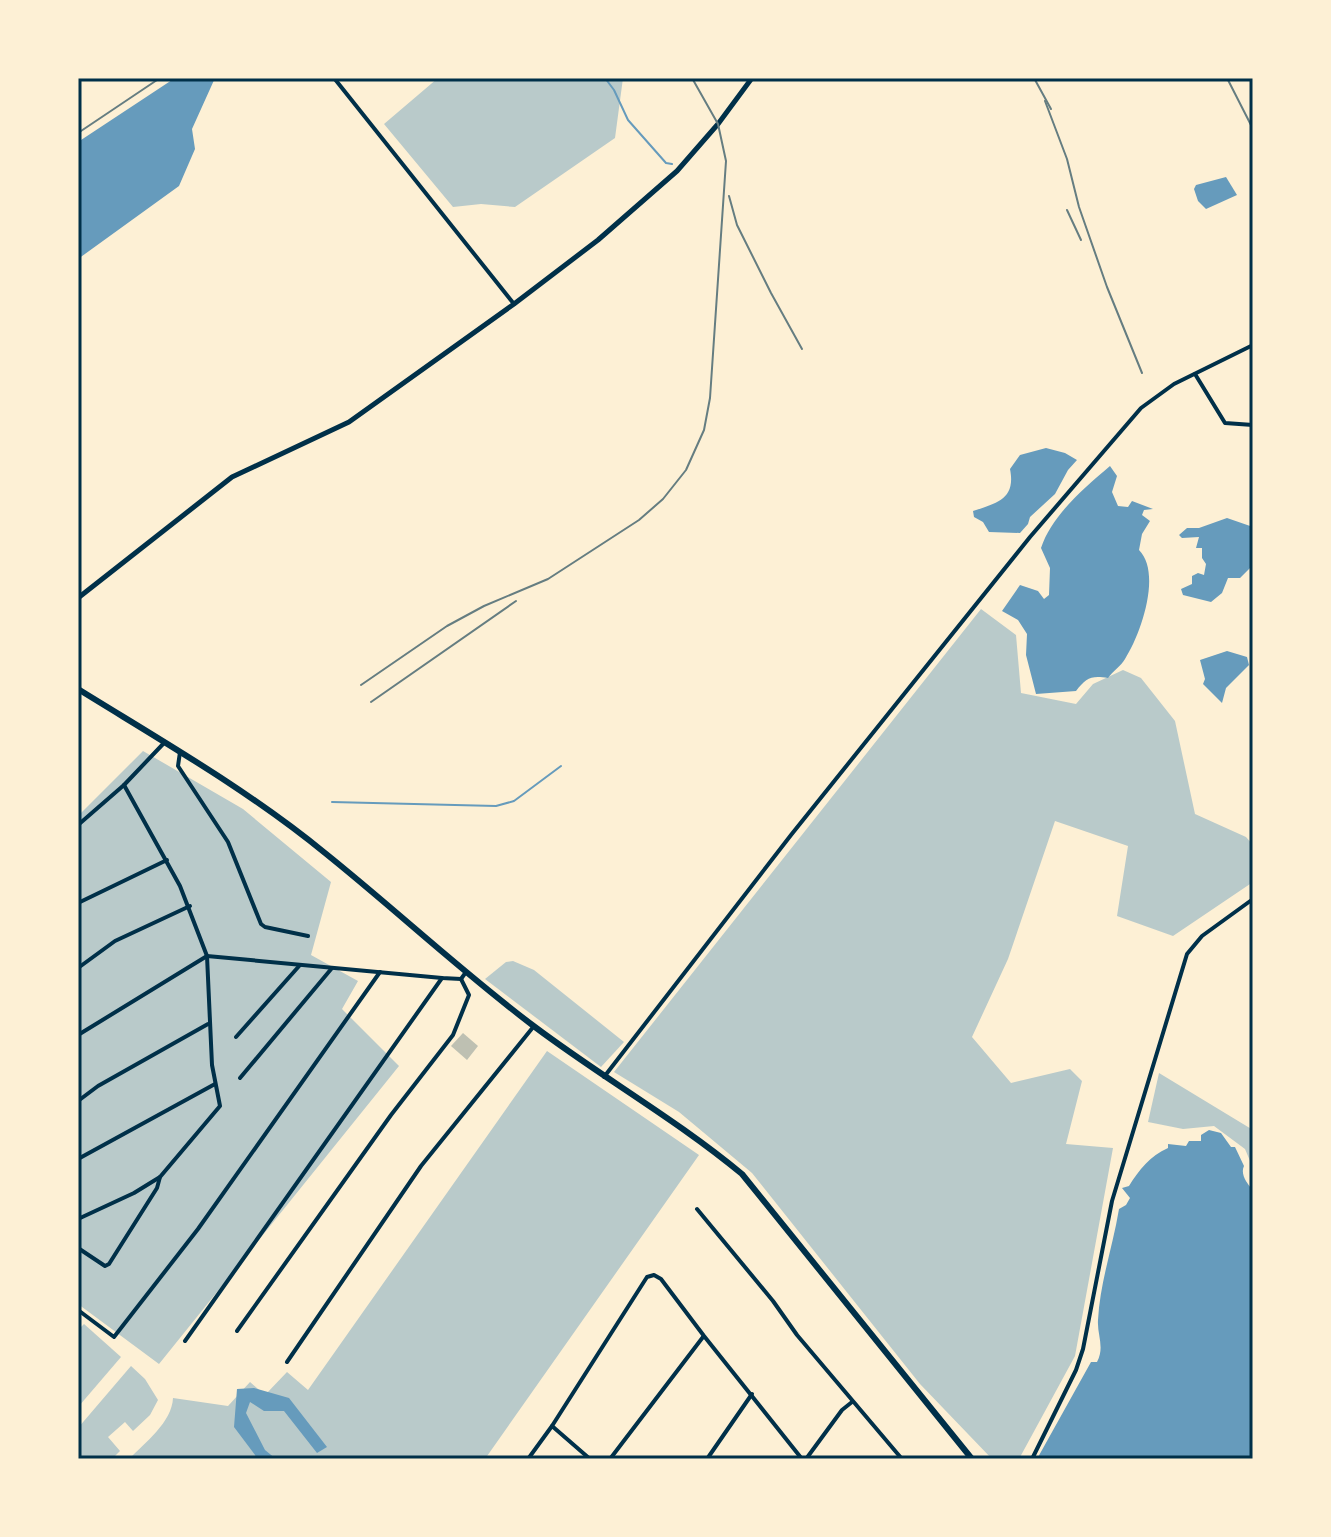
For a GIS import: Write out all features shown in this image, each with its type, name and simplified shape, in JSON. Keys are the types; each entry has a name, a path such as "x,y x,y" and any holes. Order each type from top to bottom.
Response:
{"main road":[{"path":"78,598 232,477 349,422 598,240 677,171 718,124 752,78"},
{"path":"78,689 243,790 325,852 534,1026 604,1077 699,1138 742,1174 972,1459"}],"street":[{"path":"334,78 514,304"},
{"path":"604,1077 785,843 1030,537 1141,408 1174,384 1253,345"},
{"path":"1195,374 1225,423 1253,425"},
{"path":"78,825 124,785 165,742"},
{"path":"180,752 178,766 228,842 261,924 308,936"},
{"path":"78,1219 160,1177 220,1106 208,1024 207,956 190,906 124,785"},
{"path":"78,903 167,860"},
{"path":"1032,1459 1076,1370 1083,1349 1112,1201 1187,954 1202,936 1253,899"},
{"path":"78,968 115,941 190,906"},
{"path":"78,1035 207,956 461,979"},
{"path":"236,1037 300,965"},
{"path":"240,1078 332,968"},
{"path":"78,1310 114,1337 198,1229 380,972"},
{"path":"461,979 466,972"},
{"path":"185,1341 442,978"},
{"path":"237,1331 391,1115 453,1035 469,995 461,979"},
{"path":"78,1101 98,1086 208,1024"},
{"path":"287,1362 421,1166 534,1026"},
{"path":"78,1159 215,1084"},
{"path":"78,1248 105,1266 109,1264 157,1188 160,1177"},
{"path":"697,1209 797,1335 902,1459"},
{"path":"528,1459 647,1277 654,1275 661,1279 804,1459 842,1410 852,1402"},
{"path":"610,1459 704,1336"},
{"path":"707,1459 752,1394"},
{"path":"552,1426 590,1459"}],"shaded area":[{"path":"438,78 623,78 615,138 515,207 481,204 453,207 384,124"},
{"path":"981,609 1016,635 1021,693 1076,704 1093,684 1123,670 1141,678 1175,721 1195,814 1246,837 1253,845 1253,882 1173,936 1117,916 1128,846 1055,821 1008,959 972,1037 1011,1083 1070,1069 1082,1081 1066,1144 1113,1148 1075,1356 1019,1459 992,1459 920,1384 752,1173 679,1112 614,1072"},
{"path":"143,751 243,809 331,882 311,955 358,981 342,1009 399,1066 159,1364 78,1304 78,816"},
{"path":"513,961 534,970 624,1042 601,1067 485,979 506,962"},
{"path":"547,1051 699,1155 485,1459 129,1459 163,1424 173,1398 228,1406 250,1382 265,1395 287,1372 308,1390"},
{"path":"1159,1073 1253,1130 1253,1168 1245,1149 1214,1126 1183,1129 1148,1122"},
{"path":"84,1324 121,1357 79,1406 78,1330"},
{"path":"131,1366 145,1379 158,1400 150,1415 133,1431 125,1422 108,1437 120,1451 112,1459 78,1459 78,1428"}],"water":[{"path":"175,78 215,78 192,129 195,149 179,186 78,259 78,142"},
{"path":"1226,177 1237,195 1206,209 1198,201 1194,189 1196,185"},
{"path":"1046,448 1077,460 1055,494 1030,517 1020,533 989,532 983,522 974,517 973,511 1003,498 1010,487 1010,469 1020,455"},
{"path":"1110,466 1117,476 1112,492 1118,506 1128,507 1132,501 1153,509 1144,510 1142,515 1150,521 1142,534 1139,550 1146,560 1149,573 1143,620 1125,659 1108,678 1089,678 1076,691 1036,694 1026,655 1027,634 1018,620 1002,611 1020,585 1038,591 1044,599 1049,595 1050,568 1041,548 1046,536 1070,503"},
{"path":"1227,518 1253,527 1253,565 1240,578 1228,578 1222,593 1211,602 1183,595 1181,589 1192,584 1192,576 1198,573 1204,575 1206,564 1202,558 1202,548 1196,548 1199,537 1182,538 1179,535 1187,528 1199,528"},
{"path":"1227,651 1247,657 1249,665 1226,688 1222,703 1203,684 1205,679 1200,660"},
{"path":"1209,1130 1221,1133 1231,1147 1235,1147 1244,1166 1245,1179 1253,1190 1253,1459 1037,1459 1091,1362 1097,1362 1099,1357 1098,1320 1104,1278 1119,1209 1130,1198 1122,1188 1129,1186 1146,1164 1168,1148 1168,1144 1186,1146 1189,1141 1201,1141 1201,1135"},
{"path":"254,1388 289,1398 327,1447 317,1453 284,1411 264,1411 250,1402 246,1413 265,1450 276,1459 258,1459 234,1427 237,1389"}],"building":[{"path":"463,1033 478,1046 467,1060 451,1046"}],"waterway":[{"path":"605,78 628,120 666,163 672,164"},
{"path":"332,802 496,806 514,801 561,766"}],"railway":[{"path":"78,133 160,78"},
{"path":"361,685 447,626 484,606 548,579 639,520 663,499 686,470 704,430 710,398 726,161 718,124 692,78"},
{"path":"1034,78 1051,109"},
{"path":"1227,78 1253,129"},
{"path":"1045,101 1067,159 1079,207 1107,287 1142,373"},
{"path":"729,196 737,225 802,349"},
{"path":"1067,210 1081,240"},
{"path":"371,702 516,601"}]}
